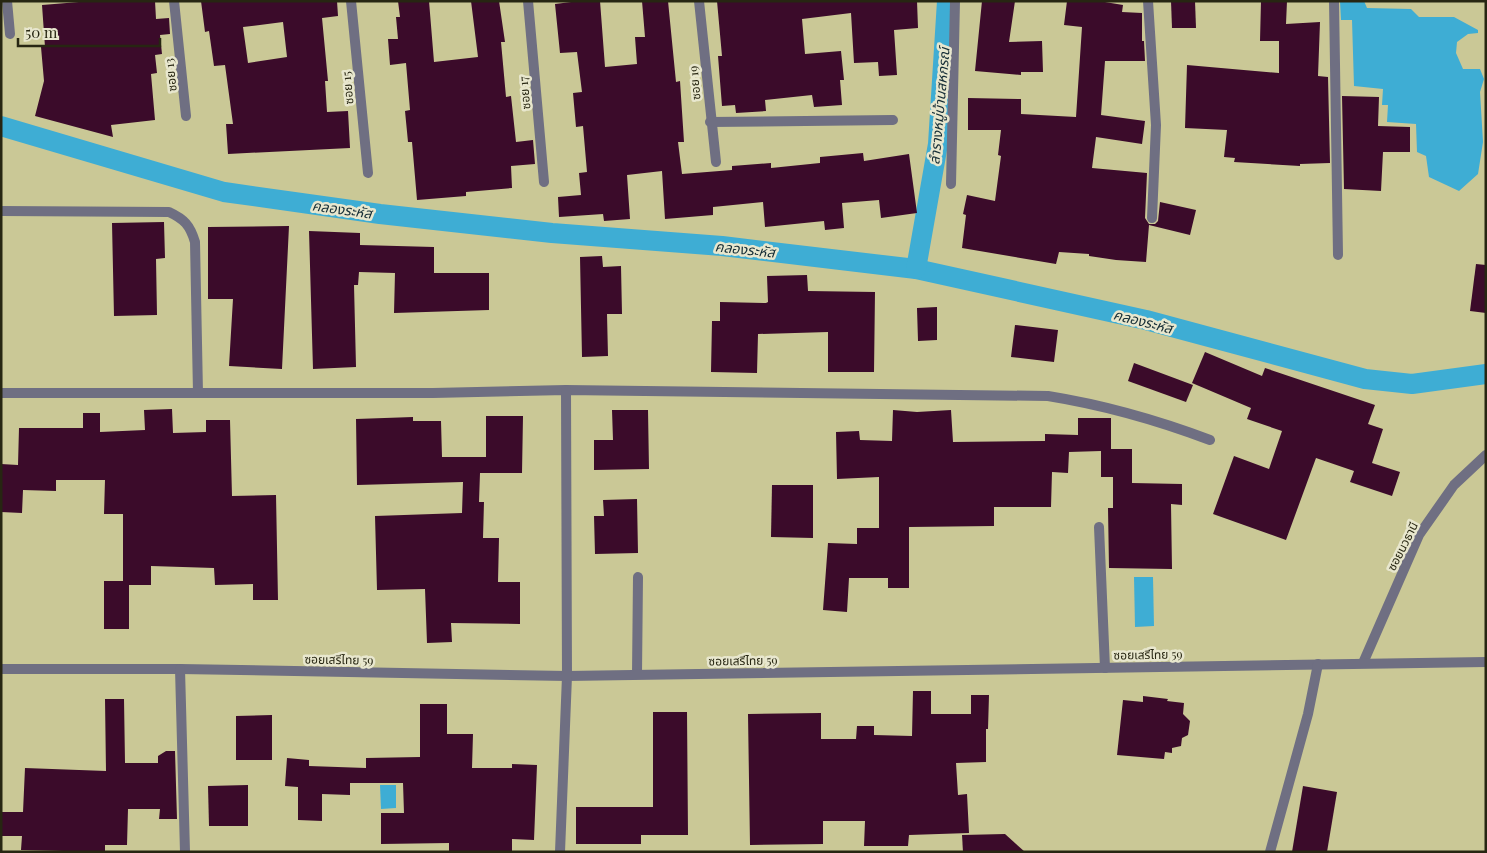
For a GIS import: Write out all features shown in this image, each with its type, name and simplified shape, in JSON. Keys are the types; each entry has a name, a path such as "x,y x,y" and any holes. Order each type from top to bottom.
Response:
{"street":[{"path":"6,1 10,34"},
{"name":"ซอย 13","path":"174,1 186,116"},
{"name":"ซอย 15","path":"351,1 368,173"},
{"name":"ซอย 17","path":"528,1 544,182"},
{"name":"ซอย 19","path":"699,1 710,122 716,162"},
{"path":"951,184 955,1"},
{"path":"1148,1 1156,124 1152,218"},
{"path":"1334,1 1338,255"},
{"path":"710,122 893,120"},
{"path":"1,211 169,212 184,219 192,230 195,242 198,393"},
{"path":"560,852 567,676 566,390"},
{"path":"1,394 566,390 1048,396 1089,403 1160,422 1210,440"},
{"name":"ซอยนวธานี","path":"1363,663 1419,535 1454,485 1486,455"},
{"path":"1099,527 1105,668"},
{"path":"637,674 638,577"},
{"name":"ซอยเสรีไทย 59","path":"1,669 180,669 567,676 1486,662"},
{"path":"1270,852 1308,714 1318,664"},
{"path":"180,669 185,852"}],"water":[{"path":"1340,1 1364,1 1367,8 1411,9 1419,17 1454,17 1478,30 1478,33 1468,34 1457,42 1456,53 1463,69 1480,69 1484,79 1480,92 1483,142 1478,174 1459,191 1429,177 1426,156 1417,152 1416,124 1387,122 1388,105 1382,105 1383,89 1354,86 1352,20 1341,20"},
{"path":"1134,577 1153,577 1154,626 1135,627"},
{"path":"380,785 396,785 396,808 381,809"}],"building":[{"path":"91,1 155,1 156,19 169,18 170,34 160,35 162,54 155,55 157,73 151,74 155,120 111,125 113,137 35,116 44,81 41,47 45,47 42,5"},
{"path":"201,1 337,1 338,16 322,18 328,81 325,81 327,112 348,111 350,148 228,154 226,124 233,124 225,65 214,66 209,31 205,32","holes":["283,22 287,57 248,63 243,27"]},
{"path":"398,1 429,1 434,62 478,57 471,1 499,1 505,42 501,42 506,97 511,96 516,142 533,140 535,164 511,166 512,188 466,192 466,196 417,200 412,142 408,142 405,111 410,110 406,63 390,65 388,39 398,39 396,17 400,17"},
{"path":"600,1 605,67 637,64 635,37 645,37 642,1 668,1 676,82 680,81 684,142 678,142 682,174 732,170 732,166 771,163 771,168 820,163 820,157 863,153 864,161 909,154 917,213 881,218 879,200 842,203 844,228 825,230 824,221 765,227 763,202 713,207 713,215 665,219 662,171 627,175 630,219 604,221 603,214 559,217 558,197 581,195 579,173 587,172 583,126 576,127 573,93 582,92 577,52 560,53 555,4"},
{"path":"717,1 917,1 918,28 894,30 897,75 879,76 878,62 854,63 851,13 802,19 805,54 841,51 844,80 840,80 842,105 814,107 812,95 765,100 766,111 736,113 735,105 722,106 718,56 722,56"},
{"path":"982,1 1015,1 1009,42 1042,41 1043,72 1021,72 1021,75 975,71"},
{"path":"1067,1 1099,1 1123,5 1122,12 1142,13 1142,41 1144,41 1145,61 1105,61 1101,115 1145,121 1142,144 1096,137 1092,168 1147,173 1145,218 1149,224 1155,224 1158,221 1160,202 1196,210 1190,235 1149,225 1146,262 1059,252 1056,264 962,248 966,215 963,214 967,195 995,201 1001,156 998,155 1001,130 968,130 968,98 1021,99 1021,114 1076,117 1082,27 1064,25"},
{"path":"1171,1 1195,1 1196,28 1172,28"},
{"path":"1261,1 1287,1 1286,24 1320,22 1318,76 1328,77 1330,163 1300,164 1300,166 1234,162 1235,158 1224,157 1227,130 1185,128 1187,65 1279,73 1279,41 1260,41"},
{"path":"1342,96 1379,97 1378,126 1410,127 1410,152 1383,152 1381,191 1344,189"},
{"path":"164,222 165,258 156,259 157,315 114,316 112,223"},
{"path":"289,226 282,369 229,366 233,299 208,299 208,227"},
{"path":"309,231 360,233 360,245 434,247 434,273 489,273 489,310 394,313 395,273 359,272 358,285 354,285 356,367 313,369"},
{"path":"602,256 603,267 621,266 622,314 607,314 608,356 582,357 580,257"},
{"path":"1476,264 1486,265 1486,313 1470,311"},
{"path":"807,275 808,291 875,292 874,372 828,372 828,332 758,334 757,373 711,372 712,321 720,321 720,302 766,303 768,302 767,276"},
{"path":"937,307 937,340 918,341 917,308"},
{"path":"1015,325 1058,330 1054,362 1011,357"},
{"path":"1205,352 1262,376 1265,368 1375,405 1368,424 1383,429 1372,463 1400,472 1392,496 1350,482 1354,471 1316,458 1286,540 1213,514 1234,456 1269,469 1282,431 1247,419 1251,408 1192,383"},
{"path":"1134,363 1193,385 1186,402 1128,381"},
{"path":"172,409 173,433 206,432 206,420 230,420 232,496 276,495 278,600 253,600 253,584 215,585 214,568 151,566 151,585 129,585 129,629 104,629 104,581 123,581 123,514 104,514 105,480 56,480 56,491 23,490 22,513 1,512 1,464 18,465 19,428 83,428 83,413 100,413 100,432 145,430 144,410"},
{"path":"612,410 648,410 649,469 594,470 594,440 613,440"},
{"path":"893,410 917,412 951,410 953,442 1045,441 1045,434 1078,435 1078,418 1111,418 1111,449 1132,449 1132,483 1182,484 1182,505 1171,504 1172,569 1109,568 1108,508 1113,508 1113,477 1101,477 1101,451 1069,452 1068,473 1052,472 1051,507 994,507 994,526 909,527 909,588 888,588 888,578 849,578 847,612 823,610 828,543 857,544 857,528 879,528 879,477 837,479 836,432 859,431 860,440 892,441"},
{"path":"486,416 523,416 522,473 480,473 479,502 484,502 483,538 499,538 498,582 520,582 520,624 451,623 452,642 427,643 425,589 377,590 375,516 462,513 463,482 357,485 356,419 413,417 413,421 441,421 442,457 486,457"},
{"path":"772,485 813,485 813,538 771,537"},
{"path":"637,499 638,553 595,554 594,516 604,516 603,500"},
{"path":"913,691 931,691 931,714 971,714 971,695 989,695 986,762 956,763 958,795 967,794 969,833 909,835 908,846 864,846 865,821 823,821 823,844 750,845 748,714 821,713 821,739 856,739 857,726 874,726 874,735 912,736"},
{"path":"1143,696 1184,703 1183,714 1190,721 1188,735 1182,738 1181,746 1172,748 1172,753 1165,752 1164,759 1117,755 1123,700 1143,702"},
{"path":"105,699 124,699 125,763 158,763 158,756 166,751 175,751 177,819 159,819 160,809 128,809 127,845 105,845 105,852 21,850 22,836 1,836 1,812 23,812 25,768 106,771"},
{"path":"420,704 447,704 447,734 473,734 472,768 512,768 512,764 537,765 534,840 512,839 512,852 449,852 449,843 381,844 381,813 404,813 403,783 350,783 350,795 322,794 322,821 298,820 298,787 285,786 287,758 309,760 309,766 366,768 366,758 420,757"},
{"path":"653,712 687,712 688,835 641,835 641,844 576,844 576,807 653,807"},
{"path":"272,715 272,760 236,760 236,716"},
{"path":"248,785 248,826 209,826 208,786"},
{"path":"1303,786 1337,792 1327,852 1292,852"},
{"path":"1005,834 1025,852 963,852 962,835"}],"waterway":[{"name":"ลำรางหมู่บ้านสหกรณ์","path":"916,269 938,144 947,1"},
{"name":"คลองระหัส","path":"1,126 224,192 380,214 552,233 722,246 916,269 1146,320 1365,379 1412,384 1486,374"}]}
